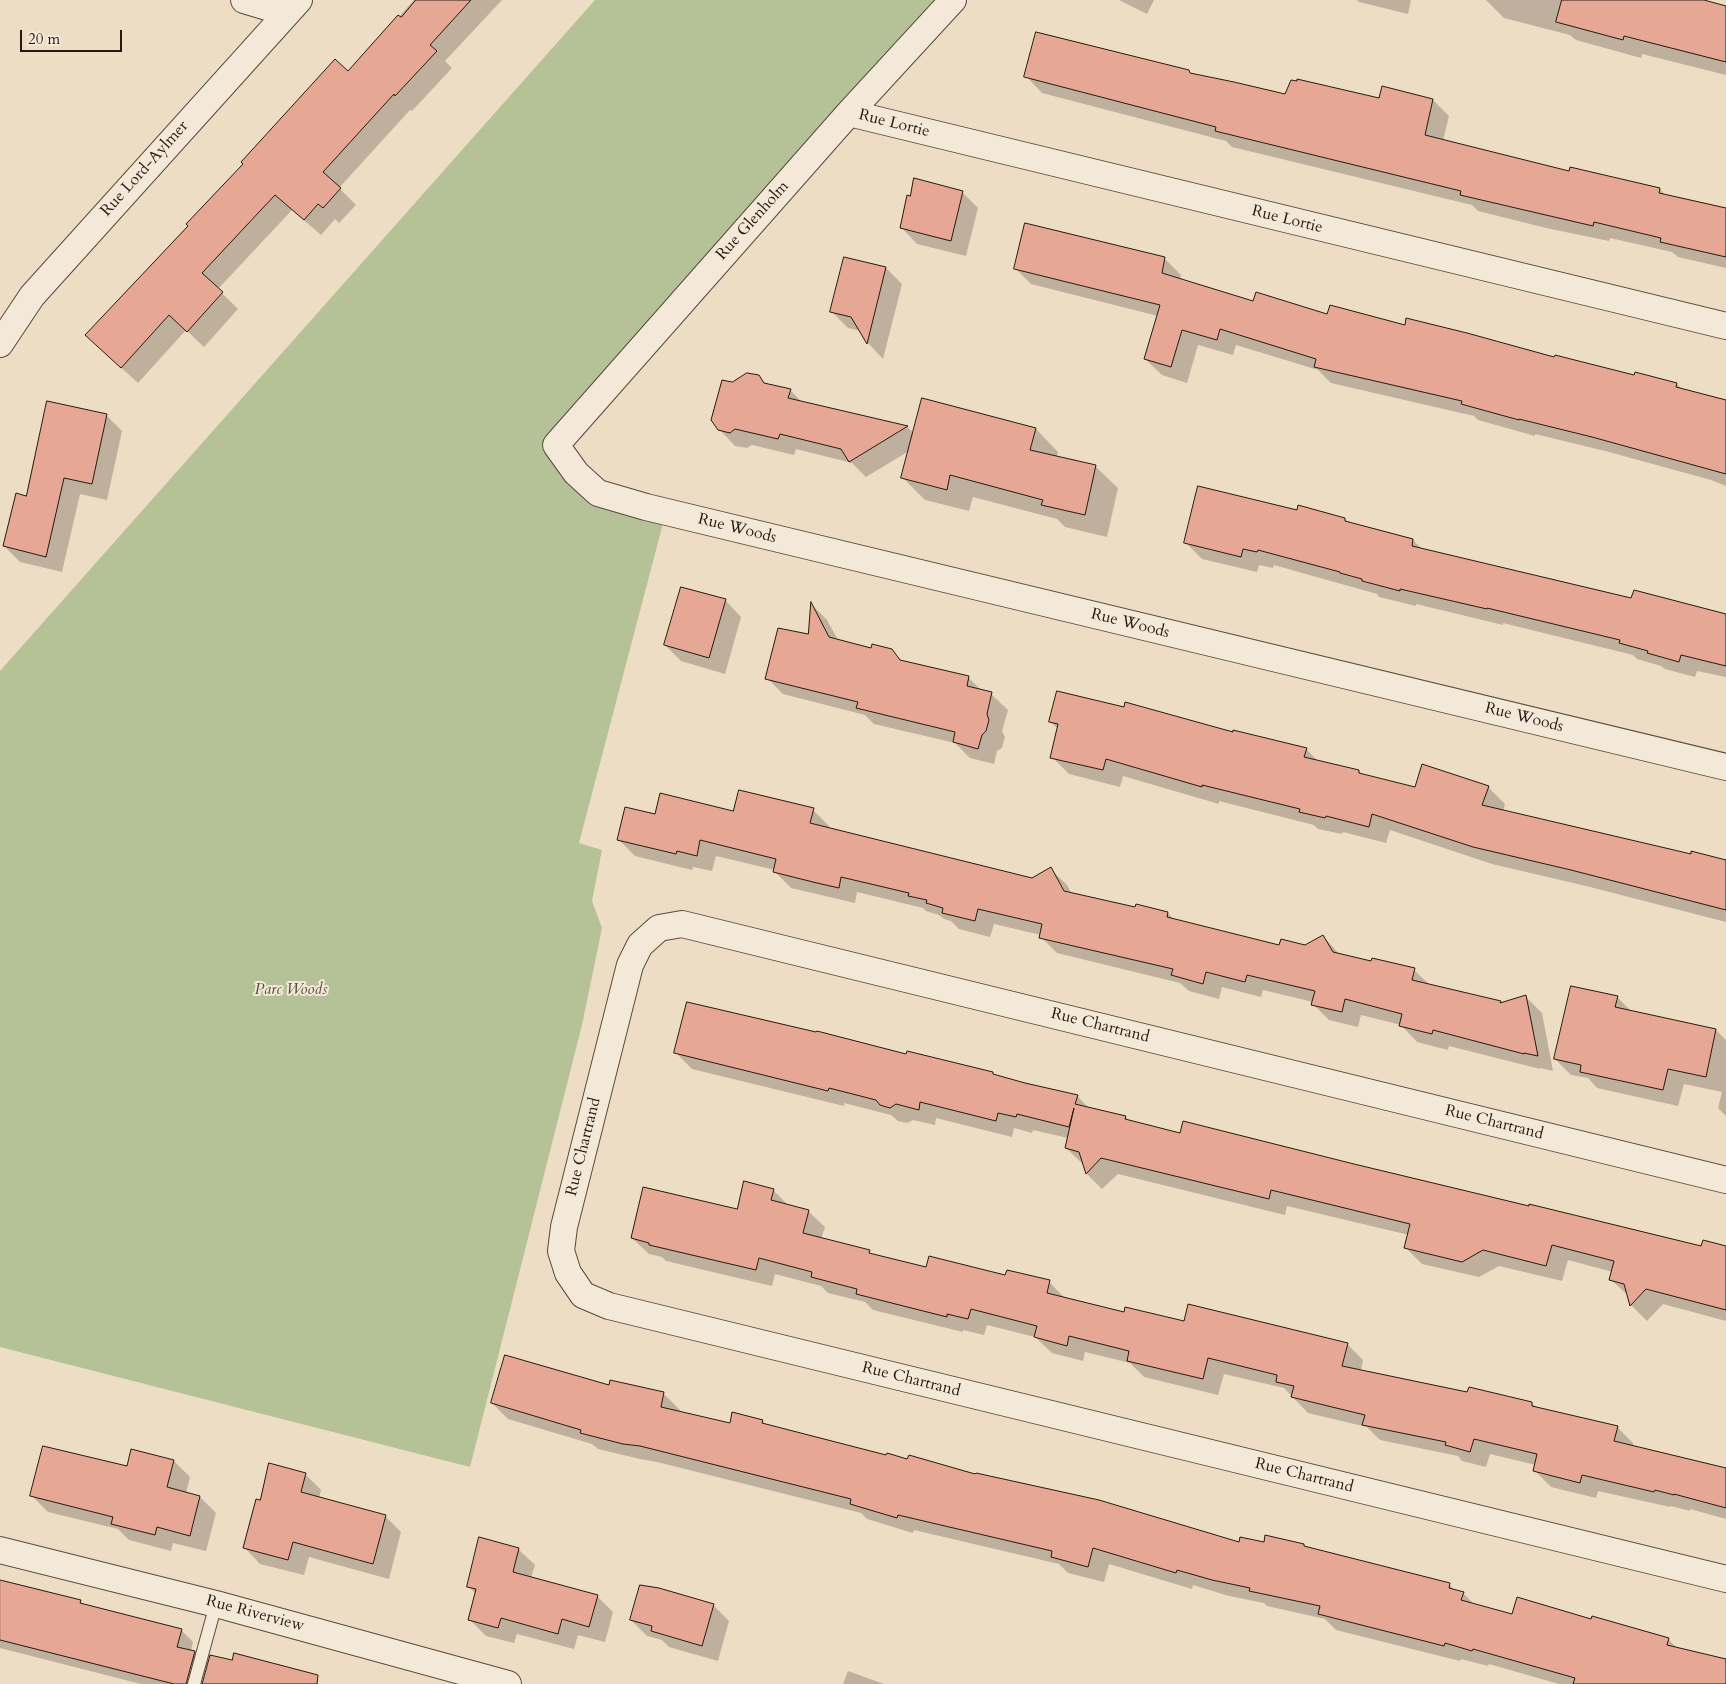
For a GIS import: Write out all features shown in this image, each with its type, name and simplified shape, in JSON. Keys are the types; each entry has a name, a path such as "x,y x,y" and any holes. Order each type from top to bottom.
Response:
{"street":[{"path":"244,0 293,7"},
{"name":"Rue Glenholm","path":"556,445 849,113 953,0"},
{"name":"Rue Lord-Aylmer","path":"0,344 32,296 293,7"},
{"name":"Rue Lortie","path":"849,113 1726,326"},
{"name":"Rue Woods","path":"556,445 576,473 598,493 646,507 1726,767"},
{"name":"Rue Chartrand","path":"1726,1180 682,924 658,928 640,945 630,965 564,1227 561,1251 568,1274 583,1296 610,1306 1726,1579"},
{"name":"Rue Riverview","path":"0,1550 216,1604 508,1684"}],"lane":[{"path":"194,1684 216,1604"}],"green space":[{"name":"Parc Woods","path":"595,0 953,0 556,445 576,473 666,512 579,843 602,850 592,901 602,928 582,1025 470,1467 0,1347 0,671"}],"building":[{"path":"416,0 471,0 430,45 437,51 395,96 394,94 323,172 341,188 323,208 318,204 304,220 275,195 202,273 223,292 187,332 169,315 121,368 85,335 188,226 186,224 243,164 241,162 335,59 348,71 398,15 401,17"},
{"path":"1562,0 1704,0 1726,6 1726,62 1624,36 1623,40 1556,22"},
{"path":"1036,32 1189,70 1190,73 1285,94 1291,80 1297,81 1297,79 1379,98 1382,86 1433,99 1425,135 1569,171 1570,167 1660,188 1659,193 1726,208 1726,257 1660,242 1661,238 1594,222 1593,226 1460,195 1461,191 1215,131 1216,127 1024,77"},
{"path":"914,178 963,191 951,241 900,228 907,195 910,196"},
{"path":"1025,223 1165,257 1162,273 1253,301 1256,292 1327,314 1330,305 1405,325 1406,318 1554,357 1555,355 1634,375 1635,372 1677,383 1676,387 1726,400 1726,474 1592,437 1461,404 1462,401 1314,367 1316,359 1220,329 1217,340 1182,330 1171,367 1144,359 1160,305 1014,269"},
{"path":"844,257 886,267 867,344 851,317 830,312"},
{"path":"747,373 759,375 764,383 791,389 788,398 908,426 849,462 841,449 780,434 778,439 735,429 730,433 718,430 711,420 722,380 732,382"},
{"path":"922,398 1036,428 1030,450 1096,465 1085,515 1041,505 1043,500 950,475 947,490 901,478"},
{"path":"47,401 107,414 92,484 64,478 46,557 3,546 16,493 26,496"},
{"path":"1198,486 1297,510 1298,505 1345,518 1345,521 1413,539 1412,546 1631,598 1634,590 1726,614 1726,666 1681,655 1679,662 1619,643 1620,640 1487,608 1400,589 1400,591 1362,581 1362,579 1340,572 1258,550 1257,552 1243,549 1241,557 1184,543"},
{"path":"681,587 726,599 709,658 664,645"},
{"path":"811,602 829,637 871,648 872,644 892,649 900,660 969,676 967,686 992,692 987,714 989,720 978,749 953,742 955,732 856,708 858,702 765,679 778,628 808,634"},
{"path":"1057,691 1124,707 1125,702 1233,732 1233,730 1307,748 1304,757 1359,770 1359,773 1415,787 1422,764 1489,786 1482,805 1691,854 1691,851 1726,860 1726,910 1473,847 1372,814 1369,827 1326,816 1325,818 1299,812 1300,809 1202,785 1202,787 1106,759 1103,770 1050,758 1058,724 1049,722"},
{"path":"739,790 814,808 810,823 1032,878 1051,867 1064,891 1135,907 1136,904 1168,912 1167,917 1279,945 1281,939 1305,945 1323,935 1333,952 1371,961 1372,958 1415,968 1412,980 1501,1001 1500,1003 1526,995 1538,1056 1433,1030 1432,1034 1399,1026 1402,1014 1345,999 1342,1012 1311,1005 1315,991 1247,975 1245,982 1206,972 1203,984 1171,975 1173,969 1039,938 1042,924 978,909 975,921 942,913 943,908 926,903 927,900 908,896 909,893 841,877 839,888 817,883 773,872 776,859 700,840 697,856 677,851 676,854 617,840 625,807 655,814 660,793 733,811"},
{"path":"1571,986 1618,996 1615,1007 1716,1029 1706,1077 1668,1069 1663,1090 1580,1072 1581,1065 1554,1059"},
{"path":"687,1002 817,1031 906,1054 907,1051 993,1072 993,1074 1025,1083 1078,1095 1075,1104 1126,1116 1125,1119 1180,1133 1183,1121 1354,1164 1701,1246 1703,1240 1726,1246 1726,1310 1646,1289 1630,1306 1624,1284 1609,1280 1614,1261 1552,1245 1546,1266 1483,1250 1462,1262 1404,1248 1410,1224 1271,1190 1269,1199 1101,1158 1086,1174 1079,1152 1065,1148 1074,1108 1069,1127 1017,1114 1016,1117 998,1113 996,1121 920,1102 919,1110 896,1104 890,1108 880,1105 876,1100 829,1088 828,1091 674,1053"},
{"path":"744,1181 774,1189 771,1200 809,1210 803,1233 870,1250 869,1253 926,1267 929,1256 1005,1275 1007,1270 1050,1280 1047,1293 1124,1312 1125,1307 1184,1321 1188,1304 1348,1343 1342,1366 1467,1392 1469,1387 1532,1402 1532,1406 1618,1426 1614,1441 1726,1468 1726,1508 1674,1494 1655,1490 1654,1492 1582,1475 1580,1483 1533,1471 1537,1454 1474,1439 1470,1452 1445,1445 1446,1442 1362,1425 1365,1415 1291,1397 1294,1386 1276,1382 1277,1375 1208,1358 1203,1379 1127,1361 1129,1351 1069,1336 1067,1346 1034,1337 1037,1326 971,1309 968,1319 947,1314 947,1317 856,1294 857,1289 811,1277 812,1272 759,1258 756,1270 649,1245 649,1243 631,1238 643,1187 737,1209"},
{"path":"505,1355 609,1385 610,1380 664,1392 661,1407 730,1423 732,1412 763,1420 762,1423 886,1455 887,1453 907,1459 909,1455 975,1474 1099,1500 1239,1542 1240,1537 1264,1542 1265,1535 1304,1544 1304,1546 1450,1583 1449,1588 1464,1592 1461,1600 1512,1614 1517,1597 1591,1619 1592,1616 1669,1638 1667,1645 1726,1659 1726,1684 1573,1684 1575,1678 1473,1649 1472,1651 1445,1643 1444,1646 1318,1614 1320,1606 1249,1591 1250,1588 1177,1570 1176,1573 1093,1548 1088,1567 1051,1557 1052,1551 898,1515 897,1518 850,1504 851,1499 640,1446 623,1444 580,1433 581,1430 491,1403"},
{"path":"43,1446 127,1466 131,1449 174,1460 167,1487 200,1496 190,1536 157,1527 155,1535 111,1524 113,1517 30,1496"},
{"path":"269,1463 306,1473 301,1492 386,1515 373,1564 293,1542 288,1560 243,1548 256,1499 260,1500"},
{"path":"479,1537 519,1548 513,1572 598,1595 589,1627 562,1619 558,1634 501,1618 498,1628 468,1620 476,1589 467,1587"},
{"path":"0,1580 81,1600 80,1603 182,1629 177,1647 195,1651 186,1684 174,1684 0,1640"},
{"path":"640,1585 659,1588 714,1604 702,1646 651,1631 652,1626 630,1620"},
{"path":"234,1653 318,1675 317,1684 202,1684 210,1655 232,1660"}]}
